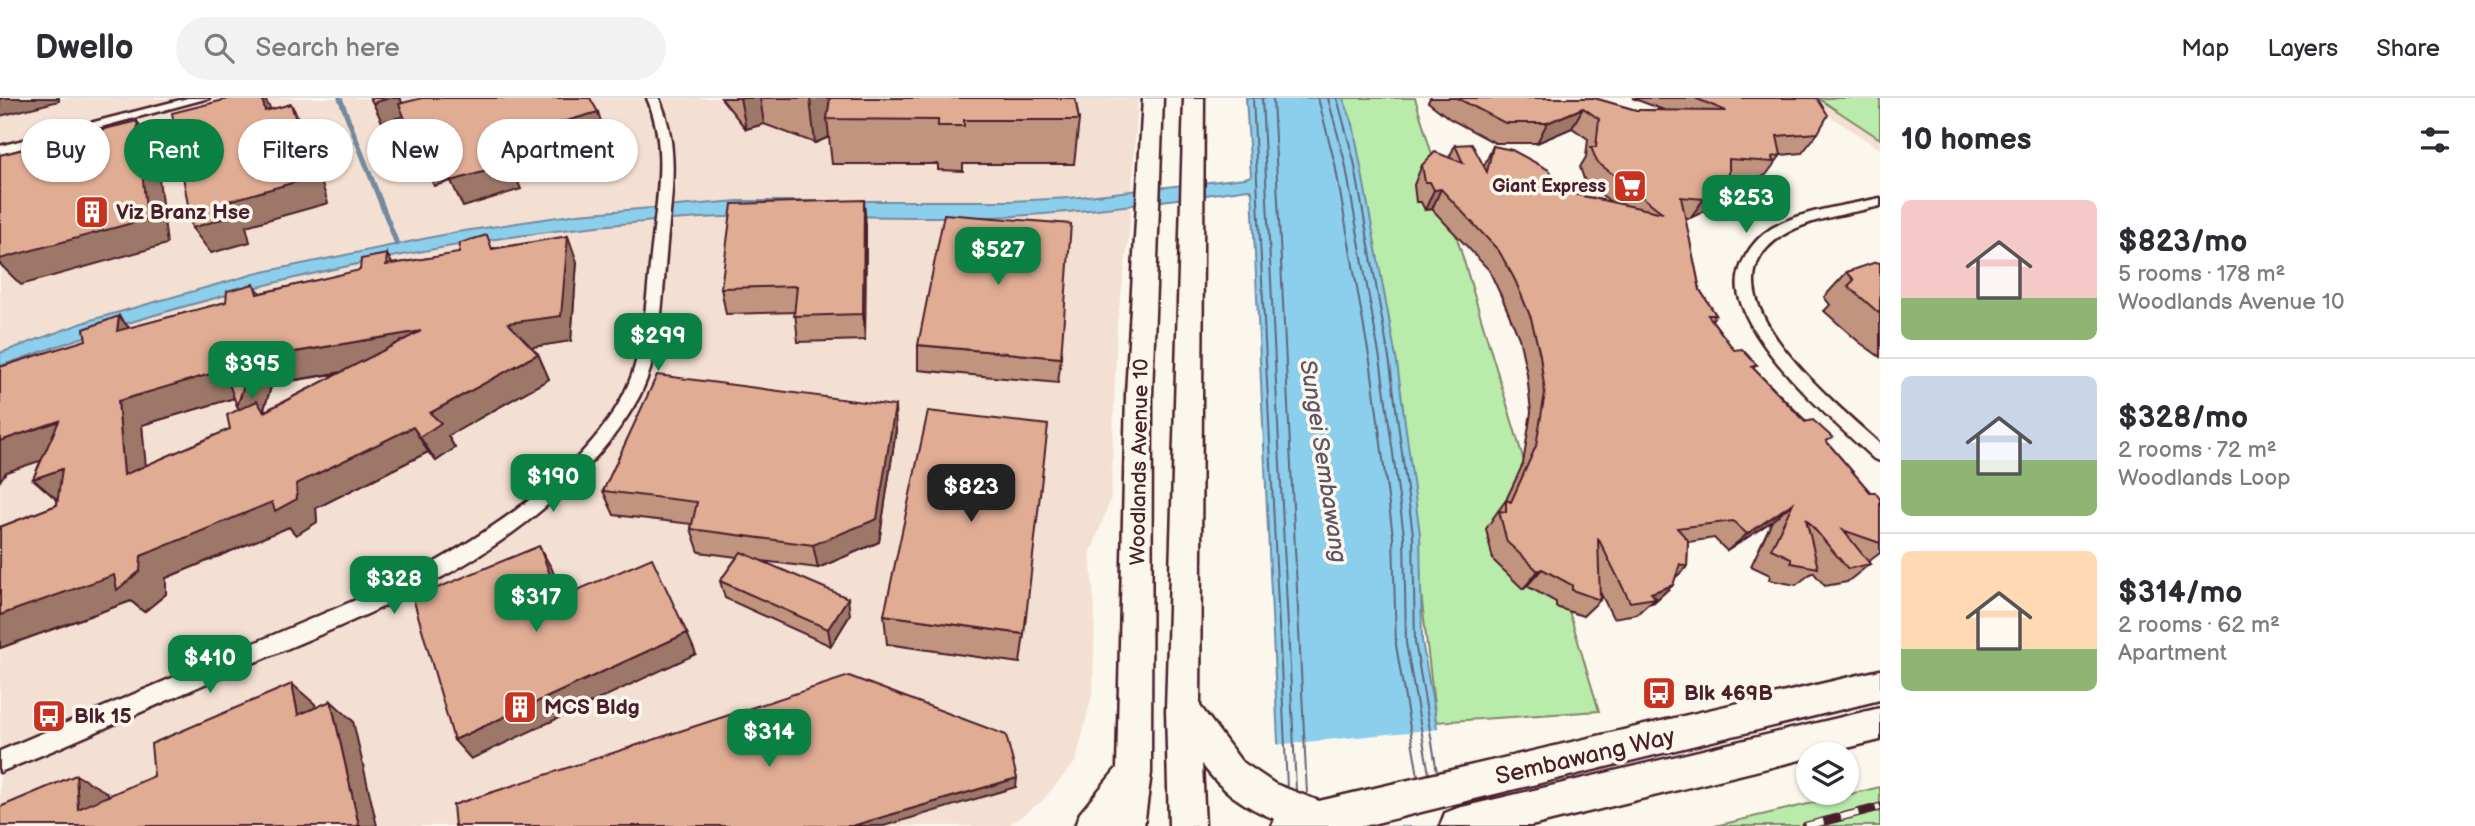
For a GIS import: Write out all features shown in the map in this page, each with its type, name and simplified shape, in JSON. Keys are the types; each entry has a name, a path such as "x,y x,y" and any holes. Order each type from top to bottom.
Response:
{"main road":[{"name":"Woodlands Avenue 10","path":"1126,826 1134,773 1139,394 1153,98"},
{"path":"1187,826 1183,710 1194,98"},
{"name":"Sembawang Way","path":"1304,822 1713,728 1880,685"},
{"path":"1183,710 1229,773 1304,822"},
{"name":"Sembawang Way","path":"1458,826 1880,724"},
{"path":"1093,826 1134,773"}],"street":[{"path":"0,150 203,98"},
{"path":"0,762 385,598 471,553 527,511 606,433 632,394 647,349 664,205 666,139 663,117 653,98"},
{"path":"1880,202 1780,229 1754,254 1748,269 1745,295 1761,327 1797,371 1880,454"}],"shaded area":[{"path":"0,98 1138,98 1129,236 1117,324 1111,498 1090,555 1095,609 1093,691 1076,761 1041,802 1008,826 0,826"},
{"path":"1802,98 1880,98 1880,149"}],"green space":[{"path":"1344,98 1415,98 1599,711 1436,722 1389,319"},
{"path":"1818,98 1880,98 1880,139"},
{"path":"1880,787 1880,826 1715,826 1804,805 1859,805 1859,792"}],"water":[{"name":"Sungei Sembawang","path":"1246,98 1343,98 1353,124 1397,363 1420,534 1422,641 1454,826 1282,826 1252,191 1248,189 1131,205 1014,216 702,218 554,231 405,254 258,287 115,327 0,366 0,353 91,320 258,273 457,232 578,214 738,201 1011,201 1070,198 1245,178 1251,176"}],"pier":[{"path":"1440,729 1457,826 1279,826 1274,745"}],"building":[{"path":"232,98 262,98 265,111 291,104 296,119 238,119 238,182 296,182 229,201 232,216 192,228 184,182 224,182 224,119 173,119 172,113"},
{"path":"370,98 389,98 373,103"},
{"path":"422,98 590,98 598,112 573,119 477,119 477,174 463,178 463,119 405,119 399,104"},
{"path":"830,98 1075,98 1079,120 964,120 964,126 938,126 938,120 827,119"},
{"path":"1457,98 1594,98 1636,110 1726,111 1695,98 1817,98 1828,115 1818,133 1777,136 1781,155 1772,157 1773,162 1729,159 1729,186 1704,199 1681,197 1700,290 1716,315 1708,315 1734,350 1742,349 1757,365 1752,367 1805,422 1813,420 1833,438 1826,441 1870,492 1875,492 1880,499 1880,543 1843,530 1870,564 1848,569 1806,519 1818,568 1791,563 1791,558 1771,549 1793,503 1747,534 1733,521 1677,528 1688,540 1687,567 1680,564 1673,585 1651,593 1656,598 1630,602 1598,538 1600,600 1572,590 1572,585 1542,569 1538,571 1507,542 1499,511 1506,512 1506,500 1511,502 1536,446 1545,393 1540,355 1531,318 1499,251 1441,189 1434,190 1430,182 1425,182 1422,165 1435,152 1463,163 1455,145 1472,144 1487,172 1493,146 1512,150 1549,170 1564,192 1663,213 1597,162 1591,147 1596,147 1599,119 1583,108 1547,123 1505,123"},
{"path":"124,124 124,182 143,182 147,219 0,259 0,155 21,150 21,182 110,182 110,128"},
{"path":"864,200 863,314 794,316 797,286 721,288 732,204"},
{"path":"944,214 1071,224 1061,358 918,345"},
{"path":"487,235 492,249 568,236 561,316 508,323 538,354 430,413 441,423 420,437 413,427 296,484 297,499 275,511 272,502 141,556 140,571 117,590 114,575 0,615 0,527 57,505 62,469 33,479 59,421 0,441 0,367 86,340 84,329 119,316 117,331 226,302 227,291 254,284 257,294 360,270 361,259 387,254 386,265 459,253 460,243","holes":["421,331 264,412 257,401 227,415 230,429 124,475 118,401 224,370 237,406 253,359"]},
{"path":"1880,263 1880,314 1848,286 1854,280 1847,272"},
{"path":"657,375 895,406 877,519 813,545 691,529 697,502 603,491"},
{"path":"928,411 1048,425 1024,634 884,615"},
{"name":"MCS Bldg","path":"539,546 559,598 652,558 687,633 454,740 413,598"},
{"path":"741,552 848,598 828,629 720,581"},
{"path":"849,676 1006,735 1017,778 852,826 455,826 453,805"},
{"path":"292,684 298,715 331,701 359,826 0,826 0,807 76,775 78,809 154,776 151,744"}],"waterway":[{"path":"340,98 397,244"}],"railway":[{"path":"1806,826 1880,807"}],"place":[{"name":"Giant Express","path":"1630,186"},
{"name":"Viz Branz Hse","path":"92,212"},
{"name":"Blk 469B","path":"1659,693"},
{"name":"MCS Bldg","path":"520,707"},
{"name":"Blk 15","path":"49,716"}]}
